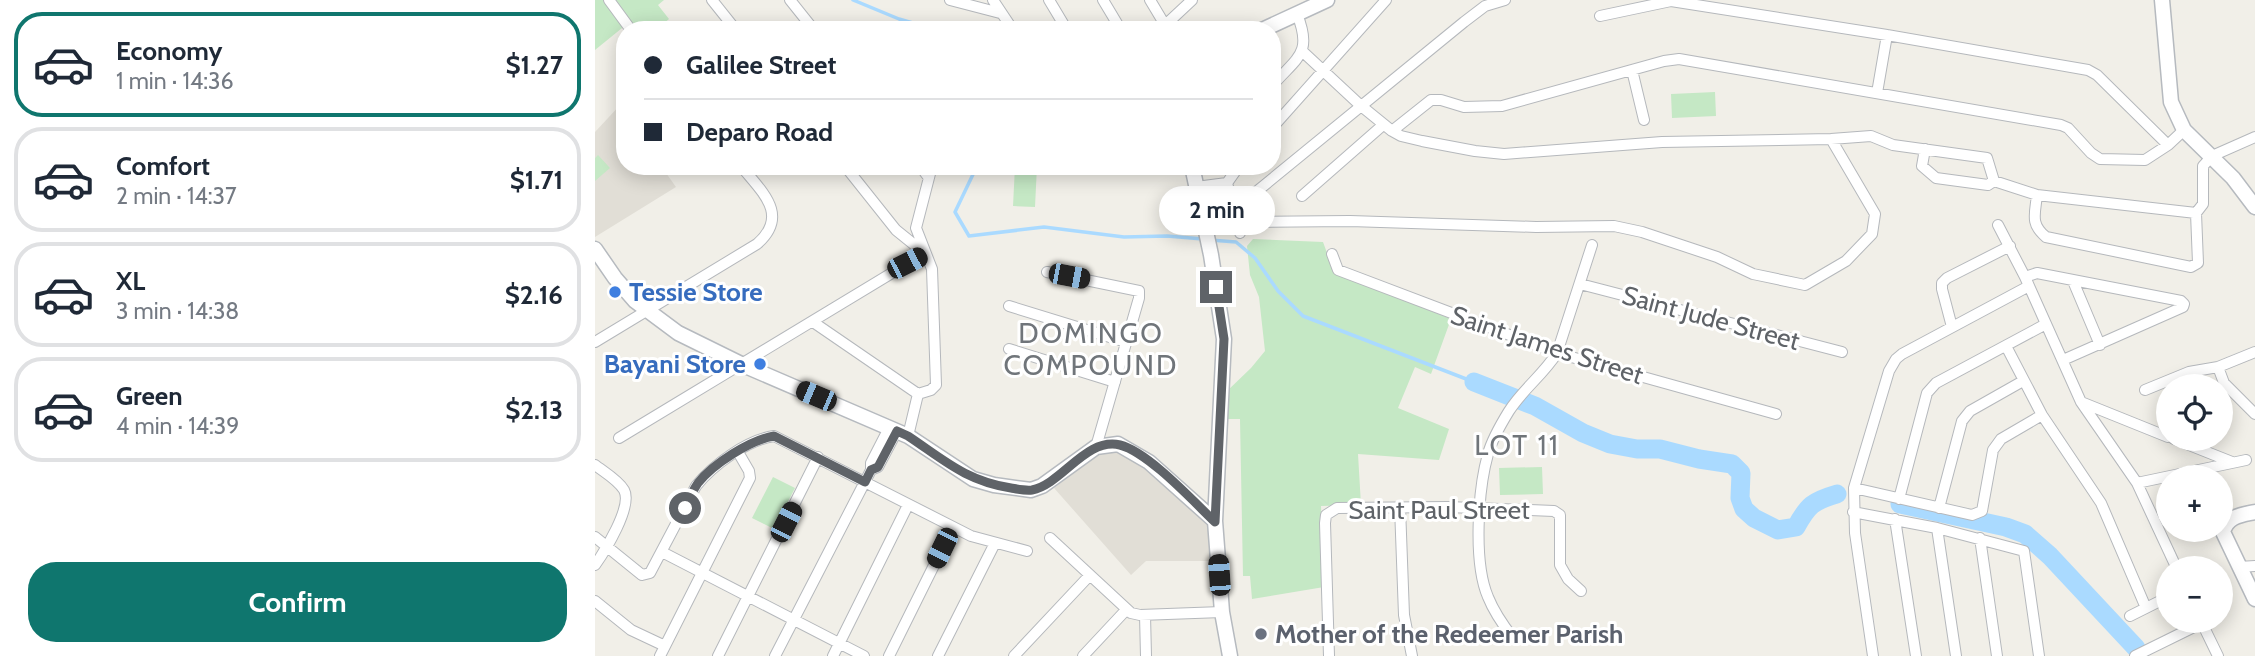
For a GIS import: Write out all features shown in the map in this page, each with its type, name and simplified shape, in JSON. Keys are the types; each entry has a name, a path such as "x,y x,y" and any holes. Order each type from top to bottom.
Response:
{"street":[{"path":"609,0 624,21"},
{"path":"712,0 729,21"},
{"path":"790,0 807,21"},
{"path":"950,0 1000,13"},
{"path":"993,0 1006,21"},
{"path":"1049,0 1062,21"},
{"path":"1103,0 1116,21"},
{"path":"1150,0 1159,21"},
{"path":"1169,21 1192,0"},
{"path":"1281,21 1327,0"},
{"path":"1281,118 1385,0"},
{"path":"1281,171 1481,9 1505,0"},
{"path":"2162,0 2169,93 2184,130 2233,178 2255,208"},
{"path":"1600,16 1671,1 2088,70 2097,75 2168,145"},
{"path":"1281,76 1302,51 1305,37 1297,14"},
{"path":"1877,93 1887,35"},
{"path":"1302,51 1360,105 1401,136 1475,151 1504,154 1650,143 1871,136 1893,145 1987,159 1994,181"},
{"path":"1302,196 1388,128 1431,100 1464,107 1502,106 1679,59 2061,125 2068,128 2100,159 2145,160 2168,145 2184,130"},
{"path":"1632,70 1644,120"},
{"path":"2037,195 2034,222 2038,231 2046,237 2191,267 2198,263 2196,213 2203,204 2203,166 2212,156 2255,137"},
{"path":"1227,183 1239,228 1311,221 1536,227 1614,226 1642,232 1717,257 1753,274 1805,285 1846,261 1872,234 1875,214 1831,139"},
{"path":"1925,149 1922,166 1936,178 1979,185 1988,185 1994,181"},
{"path":"595,342 757,244 768,234 773,225 767,199 748,175"},
{"path":"852,175 896,230 925,253"},
{"path":"775,656 871,470 878,467 918,394 931,390 936,384 932,268 916,228 930,175"},
{"path":"1194,175 1211,255 1224,339 1215,522 1222,612 1230,656"},
{"path":"1196,187 1227,183 1233,175"},
{"path":"1234,210 1276,175"},
{"path":"1994,181 2037,195 2196,213"},
{"path":"1998,225 2027,281 2081,402 2137,483 2170,556"},
{"path":"1513,638 1487,596 1481,571 1479,507 1488,453 1492,441 1520,394 1547,369 1557,353 1592,245"},
{"path":"1952,327 1942,283 2010,246"},
{"path":"595,249 624,290 647,312 678,333 743,365 898,431 973,479 1031,490 1042,486 1096,447 1118,444 1137,454 1215,522"},
{"path":"619,438 925,253"},
{"name":"Saint James Street","path":"1332,254 1338,270 1557,353 1776,414"},
{"path":"1047,272 1137,290 1139,298 1096,447"},
{"path":"1873,656 1853,512 1854,488 1889,371 1896,359 2027,281 2037,272 2181,301 2184,304 2183,307 2063,360"},
{"path":"2073,281 2100,345"},
{"name":"Saint Jude Street","path":"1580,284 1842,352"},
{"path":"1009,306 1126,342"},
{"path":"813,322 918,394"},
{"path":"1899,499 1927,393 1936,383 2046,324"},
{"path":"2006,346 2042,415 2101,503 2146,608"},
{"path":"1009,349 1115,382"},
{"path":"2145,390 2189,372 2218,367 2255,352"},
{"path":"2218,367 2224,383 2255,414"},
{"path":"1939,508 1962,421 1969,411 2023,381"},
{"path":"2081,402 2156,432"},
{"path":"1854,488 1972,515 1978,514 1982,510 1993,450 2001,439 2042,415"},
{"path":"595,537 642,575 650,573 696,486 714,468 738,452 765,437 774,436 971,536 1027,551"},
{"path":"2205,451 2232,462"},
{"path":"595,601 631,631 662,651 750,478 738,452"},
{"path":"717,656 818,457"},
{"path":"2137,483 2246,460"},
{"path":"595,465 626,492 626,502 608,548 595,565"},
{"path":"833,656 908,505"},
{"path":"1400,507 1403,615 1412,656"},
{"name":"Saint Paul Street","path":"1329,656 1326,515 1337,509 1479,507 1555,511 1560,515 1560,565 1567,579 1581,591"},
{"path":"1853,512 1937,528 2024,551 2039,656"},
{"path":"2255,512 2237,515 2225,525 2223,532 2255,599"},
{"path":"1895,519 1916,656"},
{"path":"889,656 953,527"},
{"path":"1937,528 1956,656"},
{"path":"1050,538 1126,610 1135,615 1222,612"},
{"path":"1980,538 1997,656"},
{"path":"938,656 995,543"},
{"path":"662,552 864,656"},
{"path":"2239,567 2255,566"},
{"path":"1014,656 1090,575"},
{"path":"2130,617 2156,603"},
{"path":"1083,656 1126,610"},
{"path":"1145,615 1146,656"},
{"path":"2135,656 2180,633"},
{"path":"2207,633 2218,656"}],"shaded area":[{"path":"616,109 616,175 667,175 676,187 595,237 595,132"},
{"path":"1118,452 1135,457 1213,522 1214,561 1146,561 1131,575 1054,488 1099,453"}],"green space":[{"path":"595,0 609,0 625,21 616,21 616,33 595,50"},
{"path":"612,0 664,0 658,5 669,19 667,21 628,21"},
{"path":"1715,92 1716,116 1672,118 1671,94"},
{"path":"598,155 610,168 595,181 595,158"},
{"path":"1015,175 1037,175 1035,207 1013,206"},
{"path":"1253,239 1323,242 1334,272 1451,319 1431,374 1415,367 1398,408 1449,429 1439,460 1358,454 1361,505 1321,506 1324,587 1252,599 1250,576 1243,576 1240,419 1222,419 1225,393 1265,351 1259,297 1250,275 1247,246"},
{"path":"1542,467 1543,494 1500,495 1499,468"},
{"path":"773,477 795,488 774,529 752,518"}],"waterway":[{"path":"853,0 906,21"},
{"path":"973,175 955,212 969,236 1044,227 1124,237 1203,239"},
{"path":"1210,240 1236,242 1255,258 1278,291 1303,316 1474,382"},
{"path":"1474,382 1535,406 1583,433 1610,444 1637,449 1660,449 1732,464 1741,473 1740,498 1744,509 1754,518 1778,530 1796,527 1812,505 1837,494"},
{"path":"1900,504 2006,527 2025,534 2050,556 2136,648"}],"place":[{"name":"Tessie Store","path":"615,292"},
{"name":"Bayani Store","path":"760,364"},
{"name":"Mother of the Redeemer Parish","path":"1261,634"}],"district":[{"name":"DOMINGO COMPOUND","path":"1091,349"},
{"name":"LOT 11","path":"1517,445"}],"route":[{"path":"685,508 705,475 724,460 765,437 774,436 865,482 871,470 878,467 897,431 973,479 1031,490 1042,486 1096,447 1118,444 1149,462 1215,522 1224,361 1223,326 1216,287"}]}
